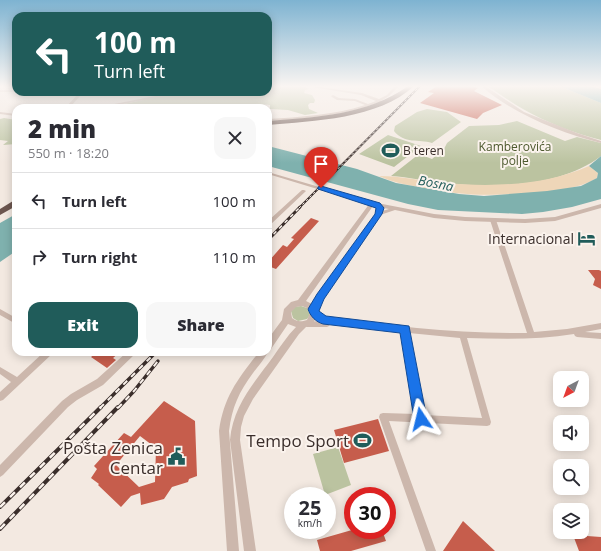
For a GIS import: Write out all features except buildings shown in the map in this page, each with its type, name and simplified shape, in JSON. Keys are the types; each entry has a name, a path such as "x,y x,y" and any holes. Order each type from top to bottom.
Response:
{"highway":[{"path":"272,122 324,117 350,112"},
{"path":"0,212 12,205"}],"street":[{"path":"272,121 344,112"},
{"path":"523,112 575,134 601,142"},
{"path":"0,113 12,114"},
{"path":"0,118 12,116"},
{"path":"272,174 375,204 434,216 493,220 549,220 570,216 601,206"},
{"path":"272,220 304,191"},
{"path":"250,551 235,440 236,427 240,414 250,396 296,332 313,319 314,311 320,297 378,214 380,208 375,204"},
{"path":"301,302 375,204"},
{"path":"378,214 397,209"},
{"path":"493,220 531,335"},
{"path":"272,340 286,321 288,308 301,302 309,305 323,320 343,323 463,335 564,334 601,336"},
{"path":"0,312 12,319"},
{"path":"287,317 292,322 305,324 343,323"},
{"path":"564,334 601,326"},
{"path":"405,329 421,419"},
{"path":"431,551 383,417 487,422 463,335"},
{"path":"0,396 45,356"},
{"path":"0,472 65,404 100,382 128,356"},
{"path":"233,551 224,431 225,415 234,393 261,356"},
{"path":"0,370 17,381"}],"green space":[{"path":"294,112 318,113 305,115"},
{"path":"417,112 447,112 461,122 432,143 402,138 394,131 395,126"},
{"path":"529,112 601,112 601,140 571,131"},
{"path":"0,119 12,119 12,144 3,145 8,141 0,140"},
{"name":"Kamberovića polje","path":"517,121 565,141 577,137 601,143 601,156 584,167 546,180 504,185 462,185 391,176 419,154 432,159 444,149 447,143 469,126 499,125"},
{"name":"B teren","path":"388,135 421,146 394,167 359,154"},
{"path":"301,306 307,308 310,315 307,319 298,321 293,318 291,311 295,307"},
{"name":"Tempo Sport","path":"338,447 351,485 336,491 336,487 323,487 313,454"}],"sand":[{"path":"589,166 598,173 597,178 590,182 558,190 517,194 463,194 404,184 379,176 443,183 499,185 518,184 554,178"}],"water":[{"path":"272,147 357,169 396,183 459,194 484,196 547,191 581,186 597,178 598,173 589,166 601,156 601,199 572,207 522,214 438,210 408,204 272,167"},
{"path":"12,216 12,254 0,262 0,223"}],"railway":[{"path":"299,208 394,112"},
{"path":"272,236 300,207"},
{"path":"101,407 152,356"},
{"path":"118,408 158,361"},
{"path":"0,507 101,407"},
{"path":"0,529 118,407"}],"place":[{"name":"B teren","path":"390,150"},
{"name":"Internacional","path":"587,238"},
{"name":"Tempo Sport","path":"362,440"},
{"name":"Pošta Zenica Centar","path":"176,457"}],"route":[{"path":"321,188 377,205 380,208 378,214 368,226 320,297 313,309 314,313 323,320 405,329 421,419"}],"water label":[{"name":"Bosna","path":"436,183"}]}
